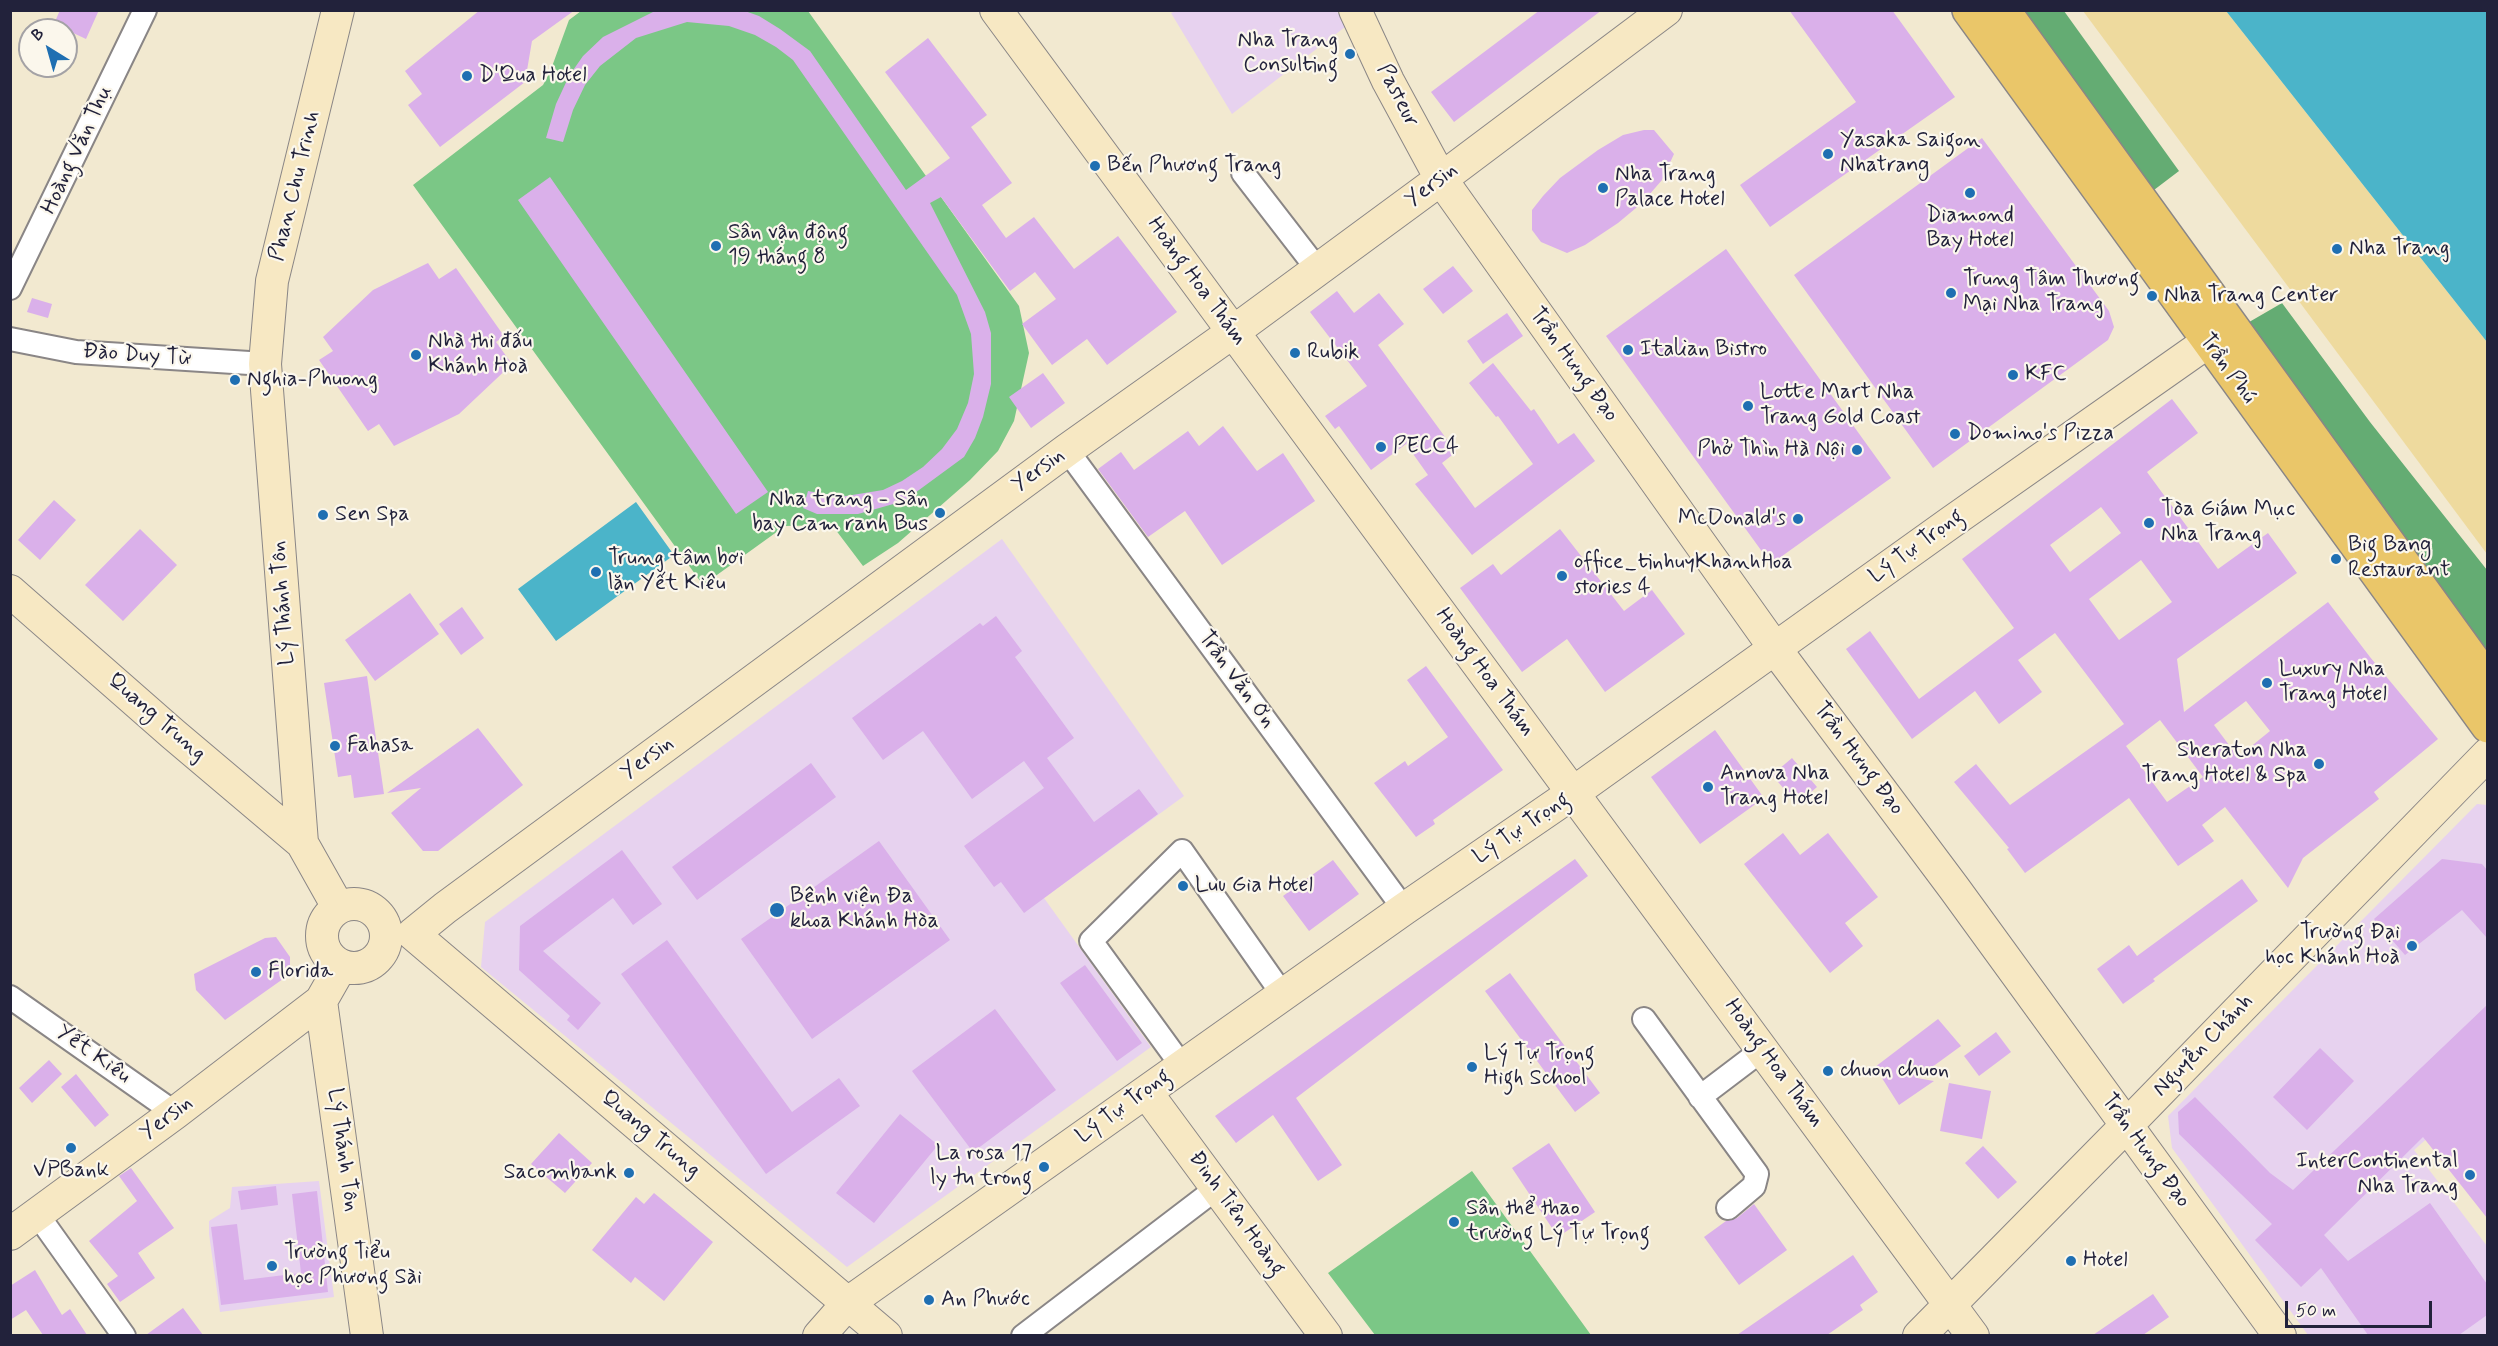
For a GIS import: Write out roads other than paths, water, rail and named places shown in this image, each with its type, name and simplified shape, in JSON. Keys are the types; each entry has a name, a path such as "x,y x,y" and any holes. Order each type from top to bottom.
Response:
{"main road":[{"name":"Trần Phú","path":"1969,10 2487,726"},
{"name":"Trần Phú","path":"2003,10 2209,341 2487,681"}],"street":[{"name":"Hoàng Văn Thụ","path":"10,288 145,10"},
{"name":"Phan Chu Trinh","path":"265,364 272,281 338,10"},
{"name":"Hoàng Hoa Thám","path":"996,10 1973,1335"},
{"name":"Pasteur","path":"1355,10 1388,81 1441,179"},
{"name":"Yersin","path":"400,934 445,908 1067,450 1318,270 1666,10"},
{"path":"1243,173 1318,270"},
{"name":"Trần Hưng Đạo","path":"1441,179 1776,650 1954,888 2280,1335"},
{"name":"Đào Duy Từ","path":"10,339 76,352 265,364"},
{"name":"Lý Tự Trọng","path":"819,1335 848,1303 1404,909 1776,650 1950,523 2209,341"},
{"name":"Lý Thánh Tôn","path":"265,364 302,843"},
{"name":"Trần Văn Ơn","path":"1067,450 1404,909"},
{"name":"Quang Trung","path":"10,591 302,843"},
{"name":"Nguyễn Chánh","path":"1918,1335 2126,1126 2487,754"},
{"path":"302,843 338,907"},
{"path":"1182,1066 1091,941 1182,851 1283,995"},
{"path":"354,904 365,905 400,934 384,946 378,957 358,967 340,966 331,958 322,942 322,931 326,920 338,907 354,904"},
{"name":"Quang Trung","path":"400,934 886,1335"},
{"path":"321,1001 340,966"},
{"name":"Yết Kiêu","path":"10,997 175,1113"},
{"name":"Lý Thánh Tôn","path":"321,1001 367,1335"},
{"name":"Yersin","path":"10,1234 175,1113 321,1001"},
{"path":"1644,1019 1757,1174 1754,1186 1728,1208"},
{"path":"1700,1097 1762,1050"},
{"name":"Đinh Tiên Hoàng","path":"1146,1092 1326,1335"},
{"path":"1023,1335 1217,1188"},
{"path":"37,1214 124,1335"}],"water":[{"path":"2226,11 2487,11 2487,342"},
{"name":"Trung tâm bơi lặn Yết Kiêu","path":"636,502 674,555 556,641 518,589"}],"place":[{"name":"Nha Trang Consulting","path":"1350,54"},
{"name":"D'Qua Hotel","path":"467,76"},
{"name":"Yasaka Saigon Nhatrang","path":"1828,154"},
{"name":"Bến Phương Trang","path":"1095,166"},
{"name":"Nha Trang Palace Hotel","path":"1603,188"},
{"name":"Diamond Bay Hotel","path":"1970,193"},
{"name":"Sân vận động 19 tháng 8","path":"716,246"},
{"name":"Nha Trang","path":"2337,249"},
{"name":"Trung Tâm Thương Mại Nha Trang","path":"1951,293"},
{"name":"Nha Trang Center","path":"2152,296"},
{"name":"Italian Bistro","path":"1628,350"},
{"name":"Rubik","path":"1295,353"},
{"name":"Nhà thi đấu Khánh Hoà","path":"416,355"},
{"name":"KFC","path":"2013,375"},
{"name":"Nghia-Phuong","path":"235,380"},
{"name":"Lotte Mart Nha Trang Gold Coast","path":"1748,406"},
{"name":"Domino's Pizza","path":"1955,434"},
{"name":"PECC4","path":"1381,447"},
{"name":"Phở Thìn Hà Nội","path":"1857,450"},
{"name":"Nha trang - Sân bay Cam ranh Bus","path":"940,513"},
{"name":"Sen Spa","path":"323,515"},
{"name":"McDonald's","path":"1798,519"},
{"name":"Tòa Giám Mục Nha Trang","path":"2149,523"},
{"name":"Big Bang Restaurant","path":"2336,559"},
{"name":"Trung tâm bơi lặn Yết Kiêu","path":"596,572"},
{"name":"office_tinhuyKhanhHoa stories 4","path":"1562,576"},
{"name":"Luxury Nha Trang Hotel","path":"2267,683"},
{"name":"Fahasa","path":"335,746"},
{"name":"Sheraton Nha Trang Hotel & Spa","path":"2319,764"},
{"name":"Annova Nha Trang Hotel","path":"1708,787"},
{"name":"Luu Gia Hotel","path":"1183,886"},
{"name":"Bệnh viện Đa khoa Khánh Hòa","path":"777,910"},
{"name":"Trường Đại học Khánh Hoà","path":"2412,946"},
{"name":"Florida","path":"256,972"},
{"name":"Lý Tự Trọng High School","path":"1472,1067"},
{"name":"chuon chuon","path":"1828,1071"},
{"name":"VPBank","path":"71,1148"},
{"name":"La rosa 17 ly tu trong","path":"1044,1167"},
{"name":"Sacombank","path":"629,1173"},
{"name":"InterContinental Nha Trang","path":"2470,1175"},
{"name":"Sân thể thao trường Lý Tự Trọng","path":"1454,1222"},
{"name":"Hotel","path":"2071,1261"},
{"name":"Trường Tiểu học Phương Sài","path":"272,1266"},
{"name":"An Phước","path":"929,1300"}]}
